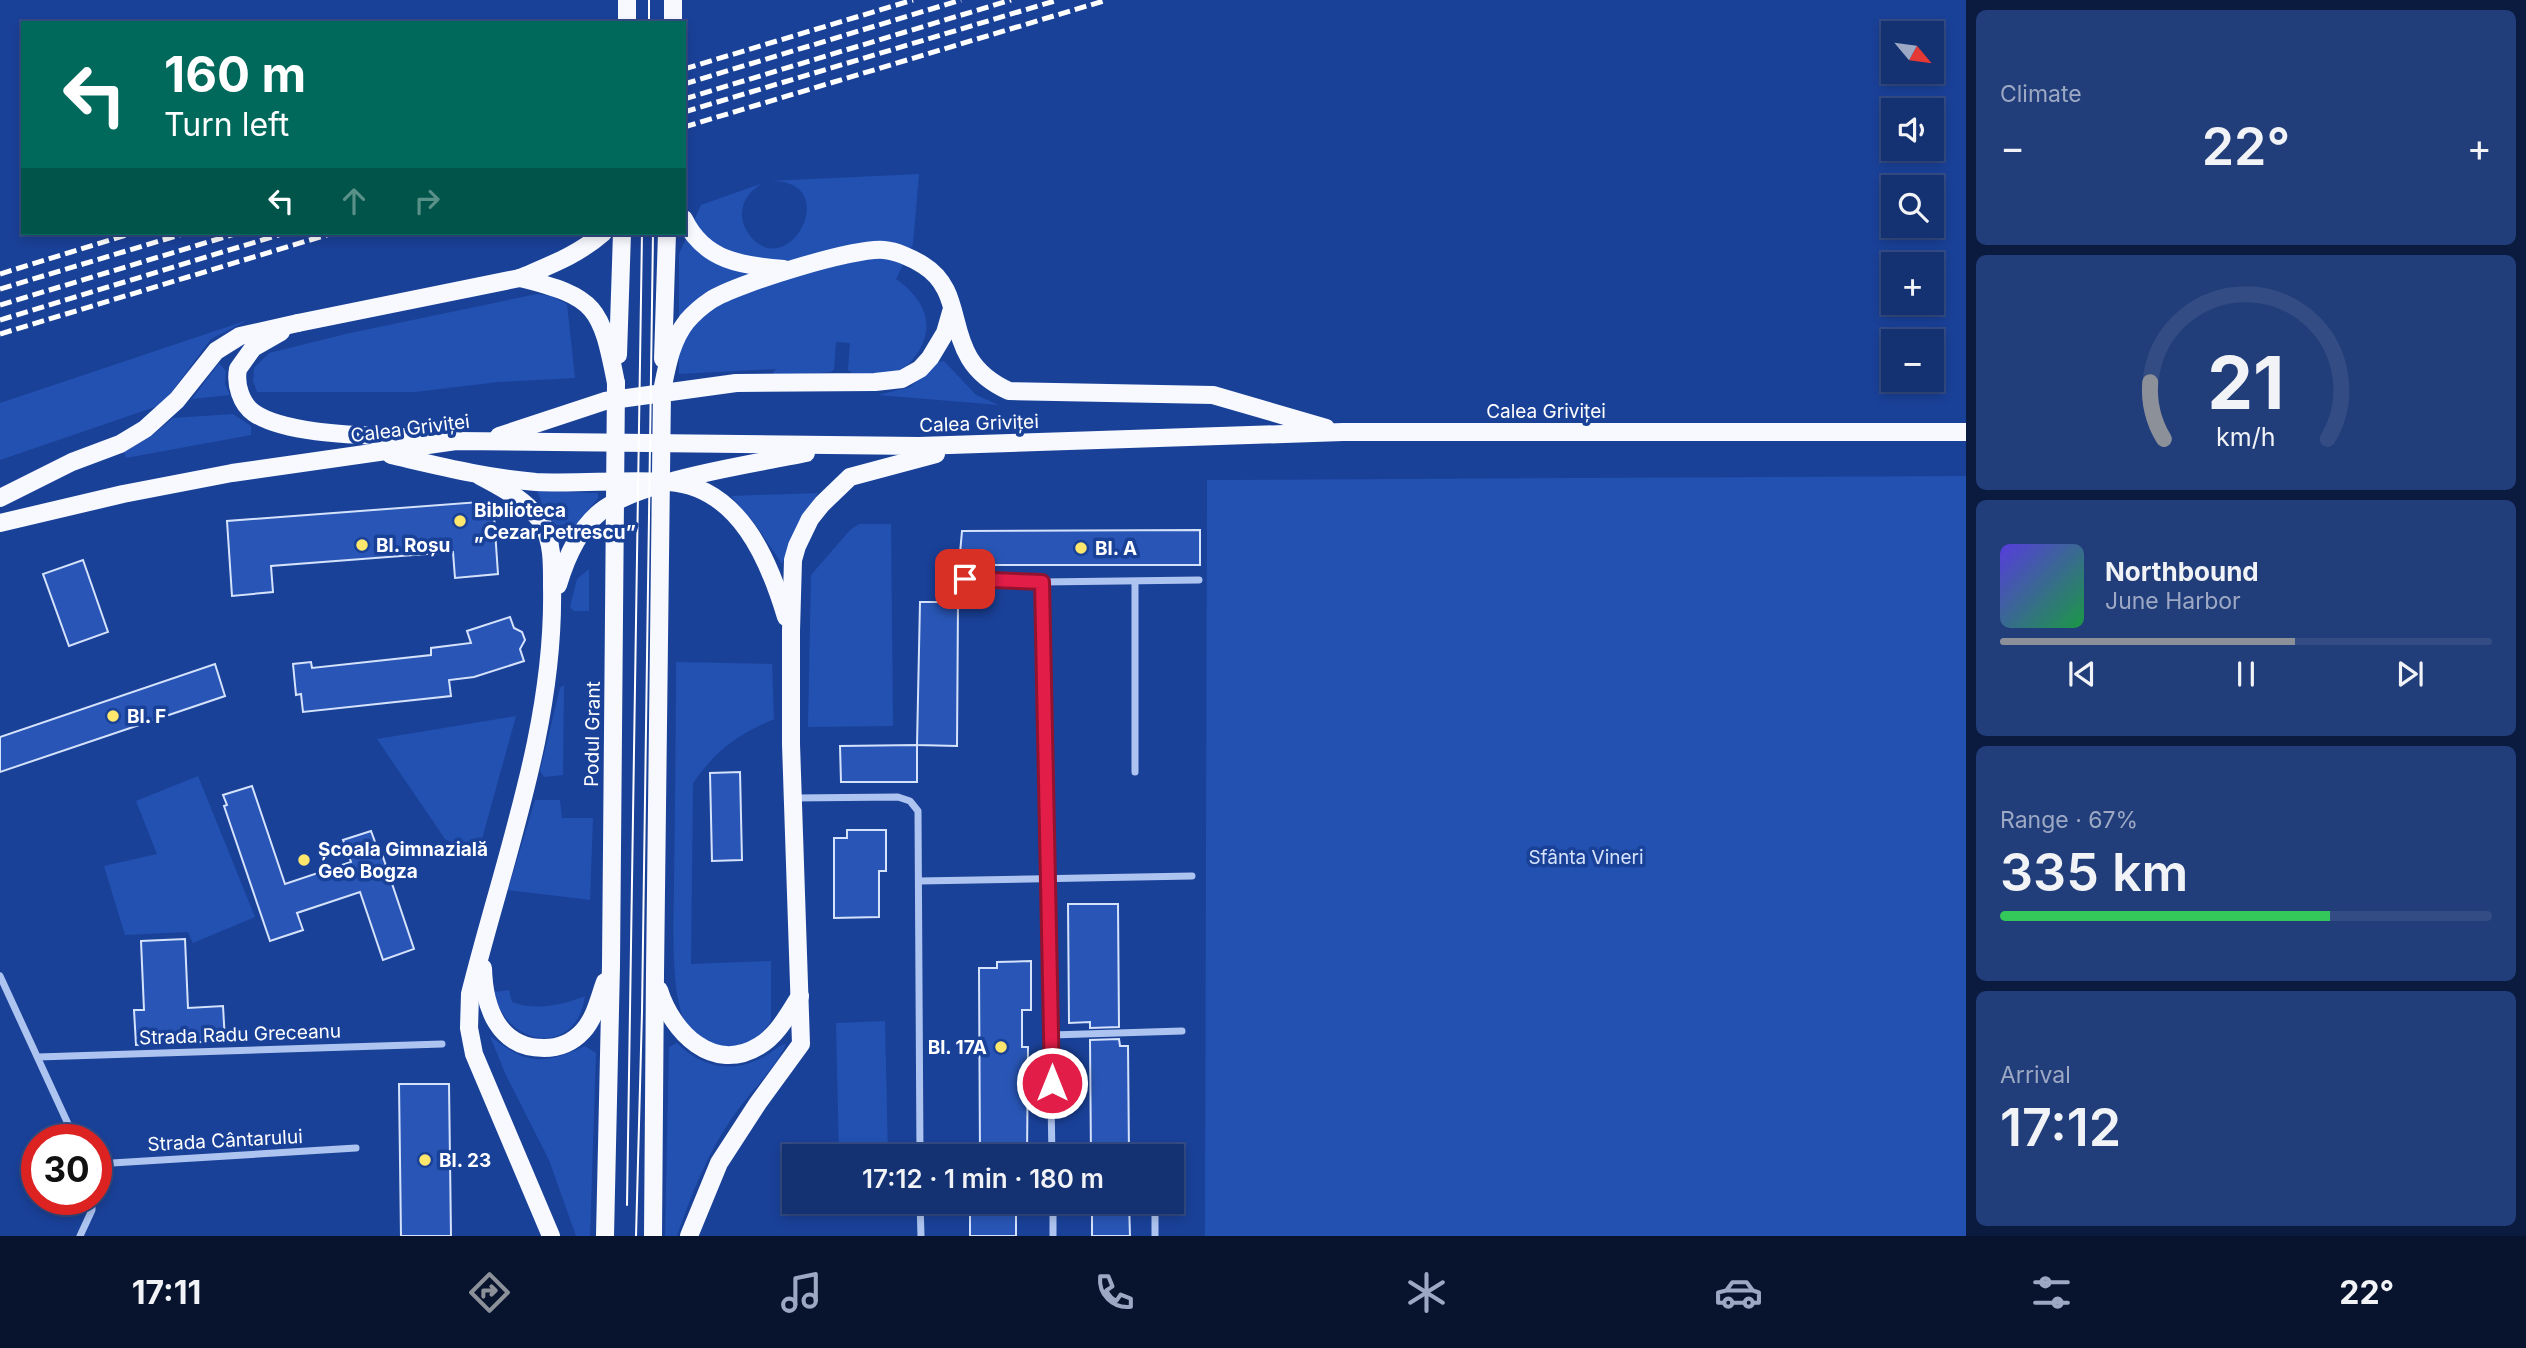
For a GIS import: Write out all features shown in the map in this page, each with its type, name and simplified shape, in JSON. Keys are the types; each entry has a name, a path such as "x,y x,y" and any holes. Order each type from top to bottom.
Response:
{"main road":[{"path":"626,21 627,0"},
{"path":"673,0 673,21"},
{"path":"686,222 699,242 715,256 755,267 795,269"},
{"path":"0,498 72,462 120,444 145,429 177,400 216,351 240,335 520,278 568,258 601,235"},
{"name":"Podul Grant","path":"605,1236 611,965 616,383 622,235"},
{"path":"653,1236 662,391 667,235"},
{"path":"662,391 669,356 676,340 686,322 699,309 725,293 795,269 861,250 885,250 924,265 935,275 945,288 966,356 987,379 1009,391 1213,395 1343,432"},
{"path":"520,278 556,287 588,304 606,332 616,383"},
{"path":"486,440 605,401 736,383 875,382 902,379 920,369 938,348 952,308"},
{"path":"298,323 253,348 241,362 237,375 238,387 253,412 276,422 307,429 456,441"},
{"name":"Calea Griviței","path":"0,523 123,494 232,473 456,441 971,446 1343,432 1966,432"},
{"path":"553,601 565,561 588,524 615,502 672,482 839,446"},
{"path":"689,1236 719,1163 801,1044 791,631 793,560 797,546 810,519 850,477 902,461 971,446"},
{"path":"380,452 480,477 539,482 672,482 712,496 749,529 770,571 791,631"},
{"path":"480,477 518,497 543,526 552,554 553,601 548,663 537,734 525,791 470,994 470,1043 551,1236"},
{"path":"482,946 484,988 491,1015 501,1031 515,1043 534,1048 554,1048 571,1041 584,1030 595,1011 611,965"},
{"path":"654,974 664,1004 675,1025 690,1041 720,1055 743,1053 759,1046 775,1033 800,996"}],"street":[{"path":"965,579 1042,582 1199,580"},
{"path":"1042,582 1052,1144"},
{"path":"1135,582 1135,772"},
{"path":"793,798 898,797 910,801 918,811 920,1144"},
{"path":"919,881 1192,876"},
{"path":"0,976 68,1124"},
{"path":"1052,1034 1182,1031"},
{"name":"Strada Radu Greceanu","path":"38,1057 442,1044"},
{"name":"Strada Cântarului","path":"112,1163 356,1148"},
{"path":"920,1214 921,1236"},
{"path":"1053,1214 1053,1236"},
{"path":"1155,1214 1155,1236"},
{"path":"80,1236 90,1215"}],"green space":[{"path":"919,174 913,244 896,279 918,301 926,319 926,328 920,349 907,366 891,373 852,373 848,370 850,343 836,342 834,369 831,372 771,376 776,369 679,374 679,254 701,205 763,183 746,198 742,219 748,233 763,246 779,248 792,240 802,227 807,211 804,196 792,185 770,181"},
{"path":"537,294 551,296 567,304 575,378 498,382 415,392 257,392 253,381 254,368 269,353 350,333"},
{"path":"248,320 211,339 158,406 0,460 0,403"},
{"path":"944,361 976,395 999,405 878,395 910,387 938,362"},
{"path":"219,363 226,371 225,384 230,395 192,399"},
{"path":"233,414 251,426 251,435 126,458 124,451 149,438 173,418"},
{"name":"Sfânta Vineri","path":"1966,476 1966,1236 1205,1236 1207,480"},
{"path":"537,491 598,493 598,498 559,545"},
{"path":"818,493 797,526 782,564 755,524 731,496"},
{"path":"859,524 891,524 893,726 808,727 811,575 850,530"},
{"path":"589,569 589,611 574,611 570,607 577,579"},
{"path":"676,662 772,664 774,719 749,731 719,752 693,783 691,964 771,961 771,1021 758,1036 727,1047 702,1040 691,1031 684,1020 677,990 673,933"},
{"path":"564,685 563,775 544,777 540,771 560,688"},
{"path":"516,716 482,839 459,846 445,839 377,739"},
{"path":"198,776 255,917 193,943 188,932 125,935 104,866 157,854 136,801"},
{"path":"535,800 560,800 562,818 593,818 590,900 508,890"},
{"path":"509,990 512,1002 530,1006 558,1004 585,996 579,1016 569,1029 556,1036 541,1038 526,1034 512,1025 501,1011 494,992"},
{"path":"885,1021 888,1144 839,1144 836,1023"},
{"path":"490,1036 525,1057 536,1059 558,1057 585,1046 596,1053 590,1236 576,1236 549,1160 505,1073"},
{"path":"677,1043 697,1059 719,1066 743,1065 786,1044 738,1109 707,1160 677,1236 665,1236 669,1047"}],"building":[{"name":"Bl. Roșu","path":"493,501 498,574 455,578 453,552 271,566 273,592 232,596 227,521"},
{"name":"Bl. A","path":"1200,530 1200,565 959,565 962,531"},
{"path":"83,560 108,632 69,646 43,574"},
{"path":"920,602 958,602 957,746 917,745"},
{"path":"510,617 514,628 522,632 525,640 520,649 524,661 474,677 449,680 451,696 303,712 301,694 296,695 293,664 311,662 312,668 431,655 431,648 471,643 467,631"},
{"name":"Bl. F","path":"215,664 225,696 0,772 0,737"},
{"path":"917,745 917,782 841,782 840,746"},
{"path":"740,772 742,860 712,861 710,773"},
{"path":"252,786 285,884 351,862 343,840 371,831 381,858 383,857 414,949 383,960 360,892 297,913 303,930 270,941 224,806 227,805 223,795"},
{"path":"847,830 886,830 886,871 879,871 879,917 834,918 834,838 847,838"},
{"path":"1068,904 1118,904 1119,1027 1090,1028 1090,1022 1069,1023"},
{"path":"185,939 188,1008 223,1006 225,1041 136,1045 134,1010 144,1010 141,941"},
{"name":"Bl. 17A","path":"1031,961 1031,1010 1022,1010 1022,1047 1028,1047 1027,1144 980,1144 979,968 997,968 997,962"},
{"path":"1119,1039 1120,1046 1128,1046 1129,1144 1091,1144 1090,1040"},
{"name":"Bl. 23","path":"399,1084 449,1084 451,1236 401,1236"},
{"path":"970,1214 1016,1214 1016,1236 970,1236"},
{"path":"1092,1214 1129,1214 1130,1236 1092,1236"}],"tram line":[{"path":"649,0 649,21"},
{"path":"627,1205 642,235"},
{"path":"636,1236 642,1012 653,235"}],"railway":[{"path":"686,68 913,0"},
{"path":"686,83 961,0"},
{"path":"686,98 1011,0"},
{"path":"686,111 1058,0"},
{"path":"686,126 1107,0"},
{"path":"0,274 127,235"},
{"path":"0,289 179,235"},
{"path":"0,305 231,235"},
{"path":"0,320 278,235"},
{"path":"0,334 326,235"}],"place":[{"name":"Biblioteca „Cezar Petrescu”","path":"460,521"},
{"name":"Bl. Roșu","path":"362,545"},
{"name":"Bl. A","path":"1081,548"},
{"name":"Bl. F","path":"113,716"},
{"name":"Școala Gimnazială Geo Bogza","path":"304,860"},
{"name":"Bl. 17A","path":"1001,1047"},
{"name":"Bl. 23","path":"425,1160"}],"route":[{"path":"965,579 1042,582 1052,1083"}]}
